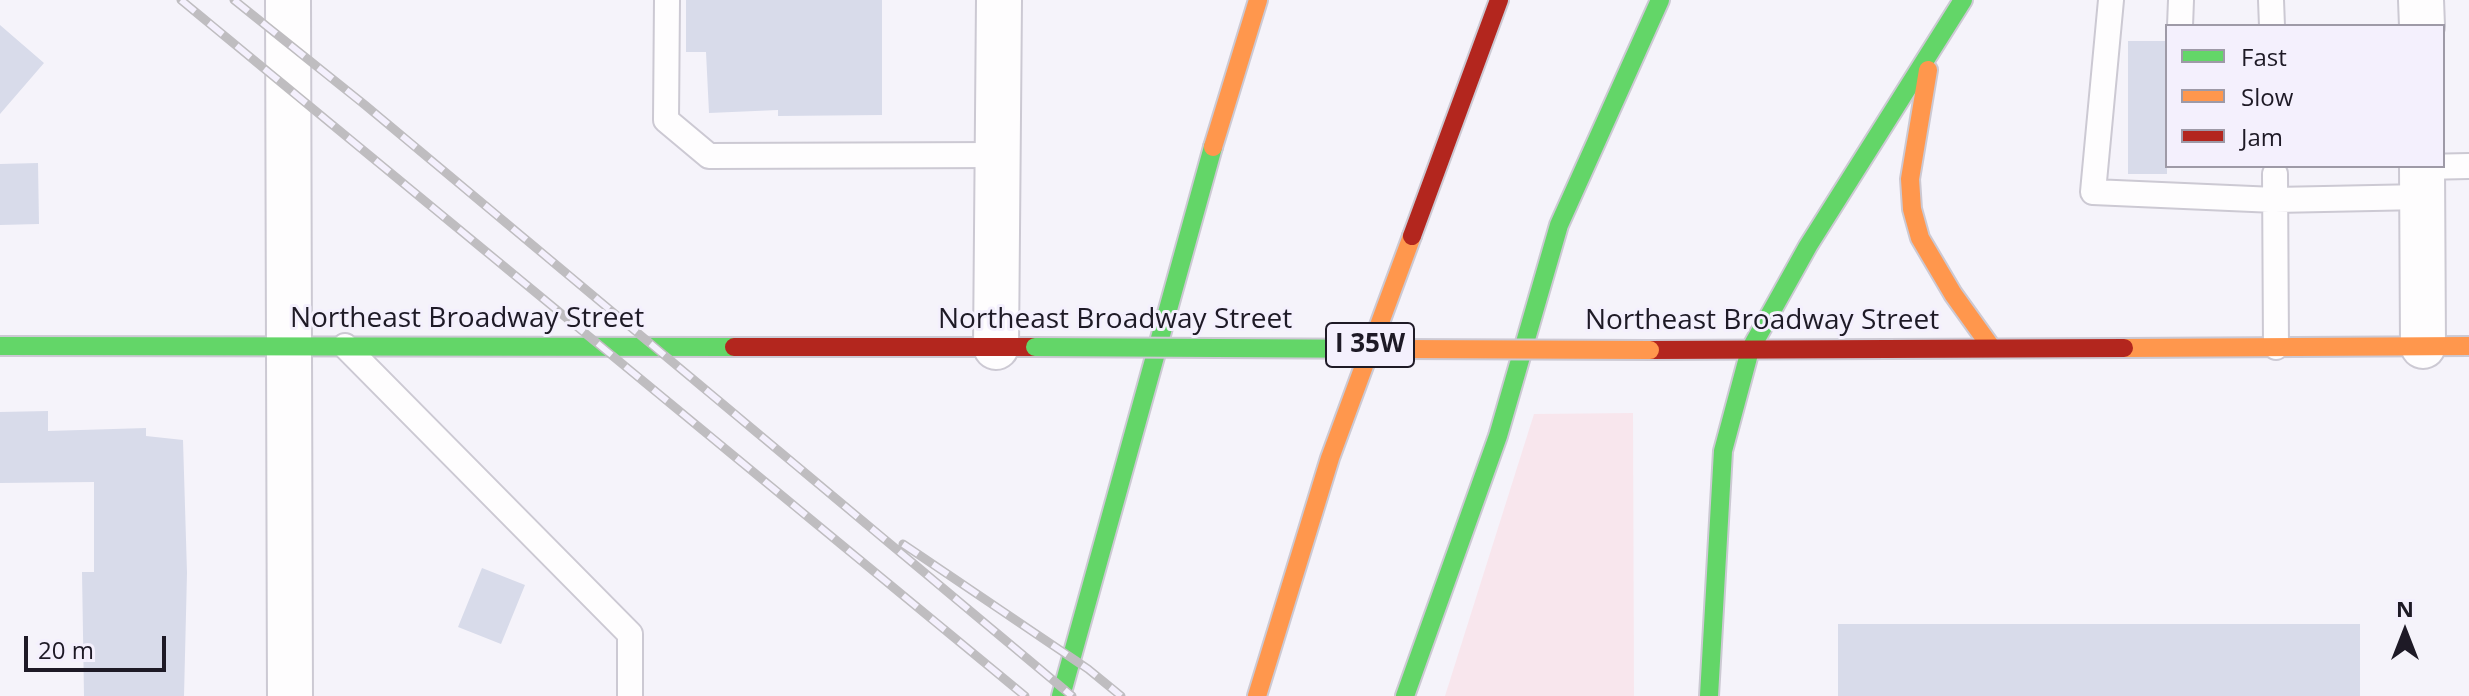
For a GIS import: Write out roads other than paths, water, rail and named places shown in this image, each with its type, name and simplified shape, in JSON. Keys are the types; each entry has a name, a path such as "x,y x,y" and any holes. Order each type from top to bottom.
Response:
{"main road":[{"path":"1061,696 1185,238 1258,0"},
{"name":"I 35W","path":"1257,696 1330,458 1499,0"},
{"path":"1405,696 1498,436 1559,225 1660,0"},
{"path":"1709,696 1709,651 1723,451 1750,350 1808,246 1963,0"},
{"path":"1932,50 1910,179 1912,209 1925,246 1991,347"},
{"name":"Northeast Broadway Street","path":"0,346 1650,350 2469,346"}],"street":[{"path":"288,0 290,696"},
{"path":"999,0 1000,155 1015,347"},
{"path":"2421,0 2422,24"},
{"path":"2422,176 2423,346"}],"lane":[{"path":"667,0 666,120 709,156 1000,155"},
{"path":"2111,0 2093,192 2179,185 2275,200 2469,166"},
{"path":"2180,24 2181,0"},
{"path":"2271,0 2272,24"},
{"path":"2275,174 2276,347"},
{"path":"345,346 630,634 630,696"}],"railway":[{"path":"181,0 1025,696"},
{"path":"234,0 365,105 1072,696"},
{"path":"903,544 1088,669 1121,696"}]}
